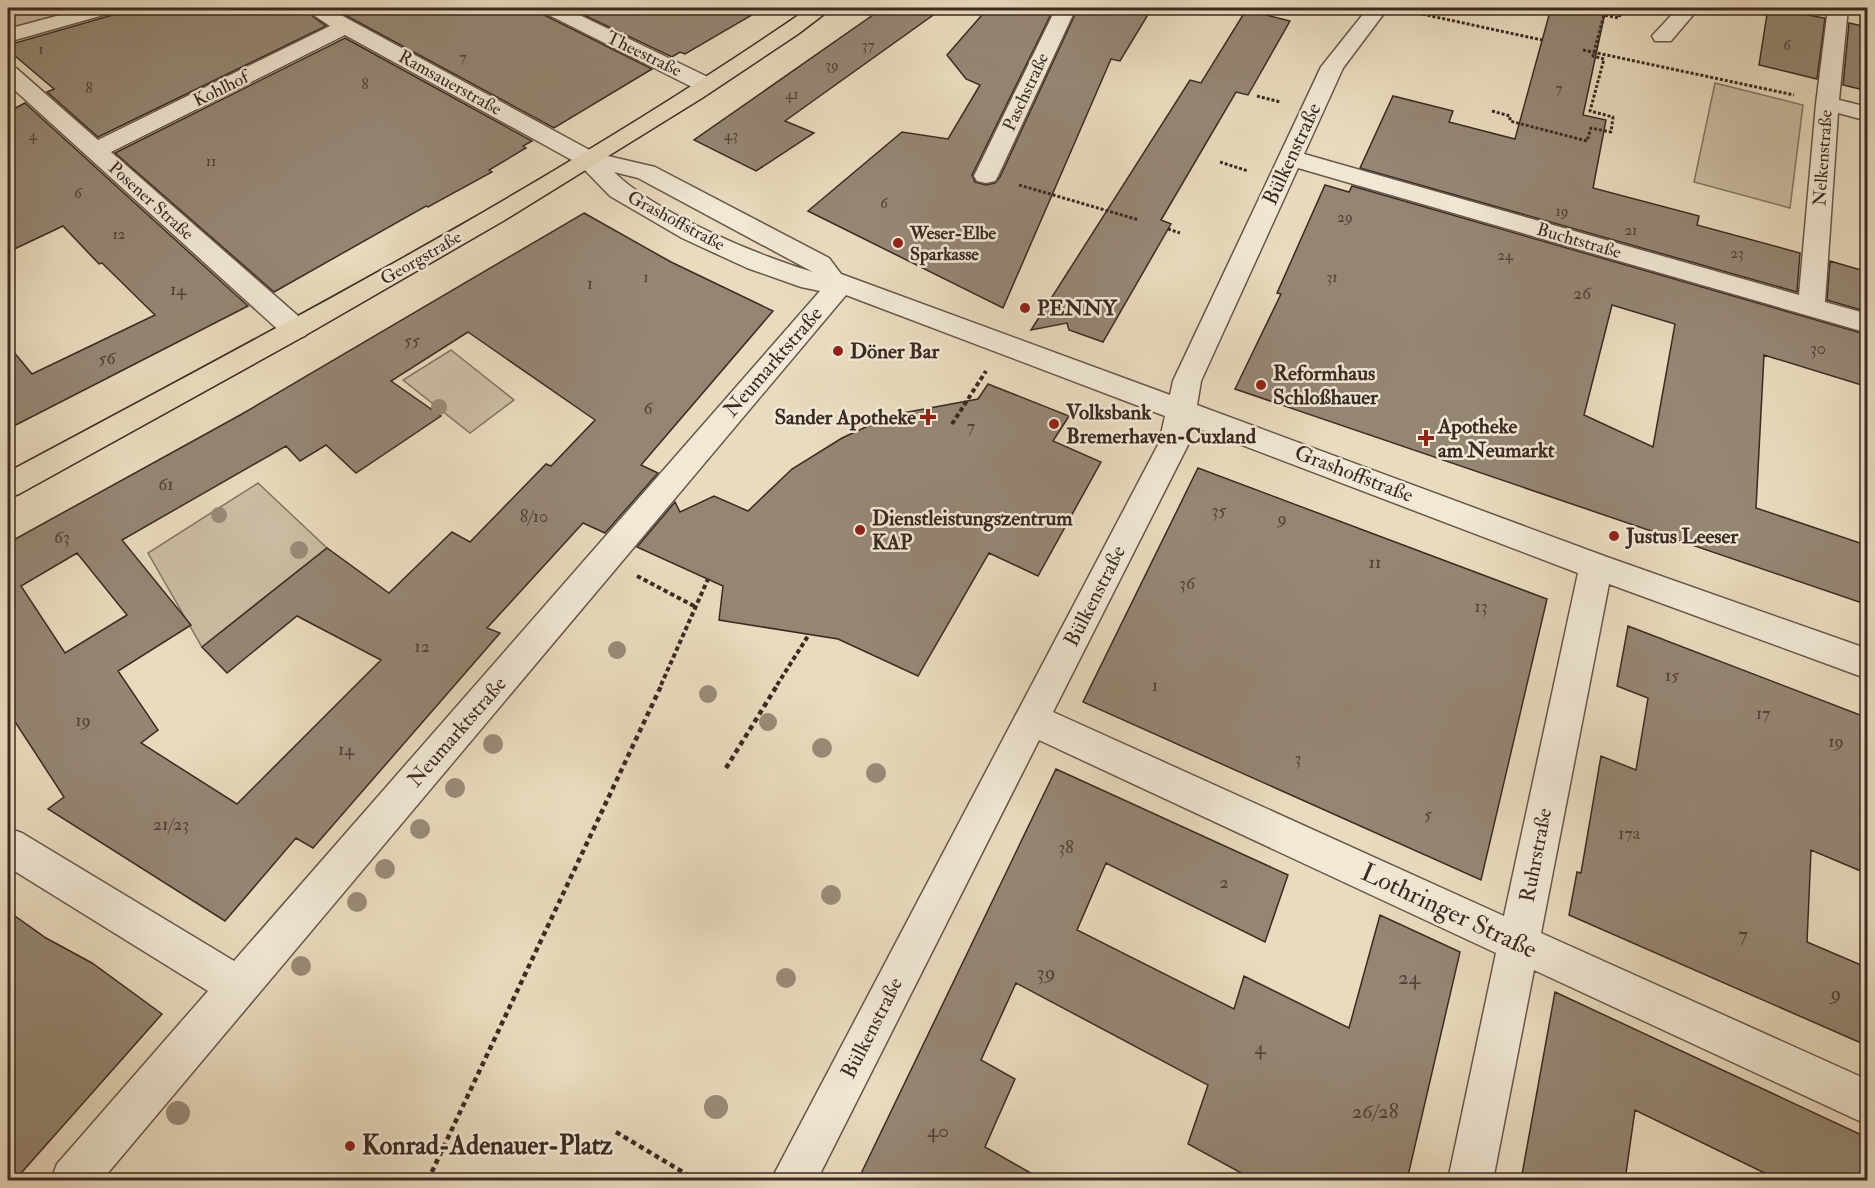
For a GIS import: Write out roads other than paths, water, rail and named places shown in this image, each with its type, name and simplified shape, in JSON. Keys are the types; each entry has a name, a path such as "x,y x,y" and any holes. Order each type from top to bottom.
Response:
{"main road":[{"name":"Georgstraße","path":"8,486 295,329 588,159 706,86 822,8"}],"street":[{"path":"8,36 107,8"},
{"name":"Ramsauerstraße","path":"313,8 588,159"},
{"name":"Theestraße","path":"550,8 706,86"},
{"name":"Paschstraße","path":"986,176 1066,8"},
{"name":"Bülkenstraße","path":"793,1180 1174,443 1186,381 1332,67 1378,8"},
{"path":"1663,36 1689,8"},
{"name":"Nelkenstraße","path":"1811,308 1827,104 1838,8"},
{"name":"Kohlhof","path":"95,151 346,26"},
{"name":"Posener Straße","path":"8,73 295,329"},
{"path":"8,105 32,94"},
{"path":"1827,104 1868,114"},
{"name":"Buchtstraße","path":"1290,158 1868,324"},
{"name":"Grashoffstraße","path":"588,159 619,191 691,232 756,262 810,281 841,283 1596,566 1868,664"},
{"name":"Neumarktstraße","path":"73,1180 841,283"},
{"name":"Ruhrstraße","path":"1470,1180 1596,566"},
{"name":"Lothringer Straße","path":"1031,719 1868,1102"},
{"path":"8,846 239,987"}],"place":[{"name":"Weser-Elbe Sparkasse","path":"898,243"},
{"name":"PENNY","path":"1025,308"},
{"name":"Döner Bar","path":"838,351"},
{"name":"Reformhaus Schloßhauer","path":"1261,385"},
{"name":"Sander Apotheke","path":"928,417"},
{"name":"Volksbank Bremerhaven-Cuxland","path":"1054,424"},
{"name":"Apotheke am Neumarkt","path":"1426,438"},
{"name":"Dienstleistungszentrum KAP","path":"860,530"},
{"name":"Justus Leeser","path":"1614,536"},
{"name":"Konrad-Adenauer-Platz","path":"350,1146"}]}
